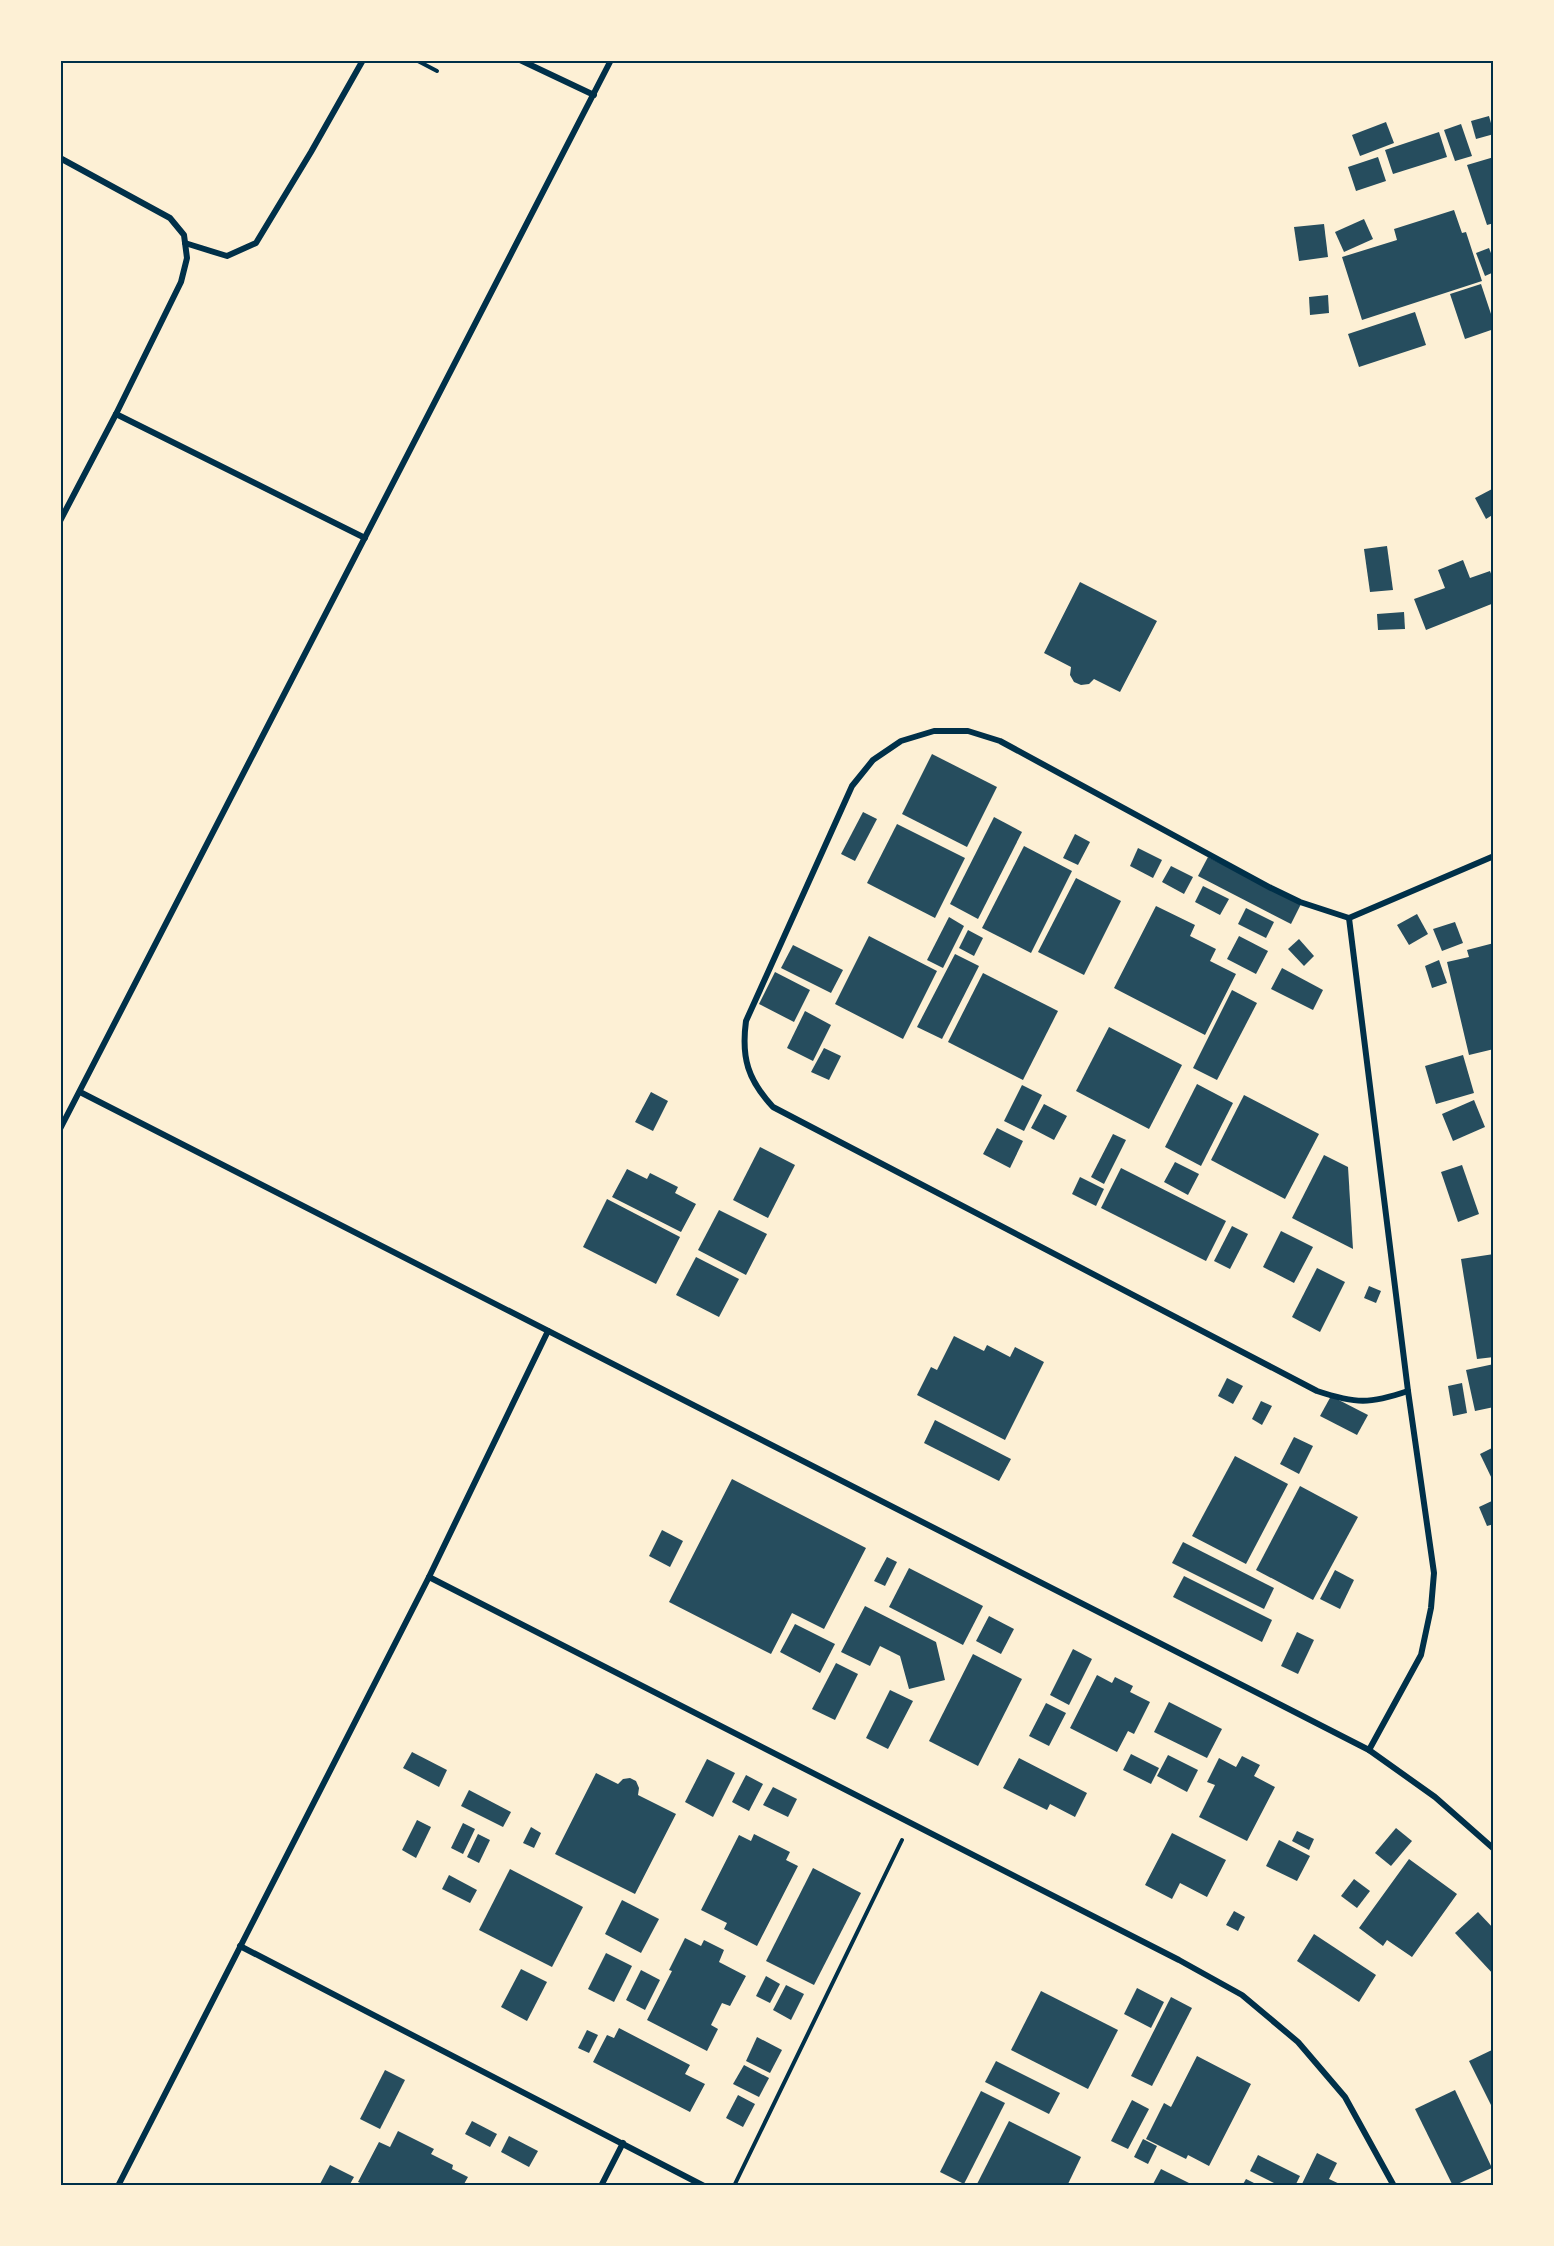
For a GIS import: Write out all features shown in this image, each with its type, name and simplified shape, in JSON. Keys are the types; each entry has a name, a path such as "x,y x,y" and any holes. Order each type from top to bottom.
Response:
{"street":[{"path":"185,243 227,256 256,243 363,60"},
{"path":"520,60 594,95"},
{"path":"60,1129 611,60"},
{"path":"60,158 170,218 184,235 188,258 181,282 60,521"},
{"path":"116,414 365,538"},
{"path":"1408,1391 1380,1400 1346,1400 1317,1391 773,1107 760,1094 745,1059 743,1040 746,1021 852,786 873,760 883,753 902,741 934,731 968,731 1000,741 1271,888 1300,902 1349,918 1494,856"},
{"path":"1349,918 1408,1391 1434,1573 1431,1608 1421,1655 1369,1750"},
{"path":"80,1092 1369,1750 1435,1797 1494,1850"},
{"path":"118,2186 429,1577 548,1330"},
{"path":"429,1577 1179,1960 1242,1995 1298,2042 1345,2097 1394,2186"},
{"path":"240,1946 704,2186"},
{"path":"601,2186 623,2143"}],"path":[{"path":"416,60 437,71"},
{"path":"734,2186 910,1823"}],"building":[{"path":"1489,116 1494,134 1476,139 1471,121"},
{"path":"1386,122 1394,143 1360,156 1352,135"},
{"path":"1461,124 1472,156 1455,161 1444,130"},
{"path":"1439,132 1447,157 1393,174 1385,150"},
{"path":"1378,157 1386,181 1356,191 1348,167"},
{"path":"1494,157 1494,223 1487,225 1467,165"},
{"path":"1454,210 1462,233 1466,232 1482,281 1362,320 1342,257 1397,240 1394,229"},
{"path":"1364,219 1373,239 1344,252 1335,232"},
{"path":"1324,224 1328,257 1299,261 1294,227"},
{"path":"1489,248 1494,261 1494,272 1485,276 1476,253"},
{"path":"1481,284 1494,329 1465,339 1450,294"},
{"path":"1328,295 1329,313 1310,315 1309,297"},
{"path":"1415,312 1426,345 1359,367 1348,334"},
{"path":"1494,488 1494,514 1486,519 1475,498"},
{"path":"1387,546 1393,590 1370,592 1364,549"},
{"path":"1463,560 1470,578 1490,571 1494,582 1494,603 1426,630 1414,599 1445,588 1438,570"},
{"path":"1080,582 1157,621 1120,692 1094,679 1089,684 1081,685 1074,682 1070,675 1071,667 1044,653"},
{"path":"1404,612 1405,629 1378,630 1377,614"},
{"path":"932,754 997,787 967,847 902,814"},
{"path":"863,812 877,819 855,861 841,854"},
{"path":"994,817 1022,832 978,919 950,904"},
{"path":"897,824 965,858 935,918 867,883"},
{"path":"1075,834 1090,842 1078,865 1063,858"},
{"path":"1024,846 1072,871 1031,953 982,928"},
{"path":"1138,848 1162,860 1153,878 1130,866"},
{"path":"1208,857 1301,904 1291,924 1198,876"},
{"path":"1171,866 1193,877 1184,894 1162,882"},
{"path":"1076,878 1121,901 1084,975 1038,952"},
{"path":"1203,886 1229,899 1220,915 1195,902"},
{"path":"1156,906 1195,925 1190,936 1216,949 1210,961 1236,974 1205,1035 1114,988"},
{"path":"1246,908 1274,922 1266,938 1238,924"},
{"path":"1417,914 1428,934 1409,945 1397,925"},
{"path":"949,917 964,926 943,968 927,960"},
{"path":"1455,922 1463,943 1442,951 1433,929"},
{"path":"968,930 983,938 974,956 959,948"},
{"path":"869,936 937,971 903,1039 835,1004"},
{"path":"1239,936 1268,951 1256,974 1227,959"},
{"path":"1299,939 1314,956 1304,966 1288,949"},
{"path":"1494,943 1494,1049 1469,1055 1447,962 1469,957 1467,950"},
{"path":"793,945 843,970 831,993 781,968"},
{"path":"955,954 979,966 942,1039 917,1027"},
{"path":"1439,960 1447,983 1432,988 1425,966"},
{"path":"1282,968 1323,990 1313,1010 1271,989"},
{"path":"775,972 810,990 794,1022 759,1004"},
{"path":"983,973 1058,1011 1023,1080 948,1042"},
{"path":"1232,990 1257,1003 1217,1080 1193,1068"},
{"path":"805,1011 831,1025 813,1061 787,1048"},
{"path":"1109,1027 1182,1065 1149,1129 1076,1091"},
{"path":"824,1048 841,1056 829,1080 811,1072"},
{"path":"1463,1055 1474,1093 1436,1104 1425,1066"},
{"path":"1197,1084 1233,1103 1201,1166 1165,1147"},
{"path":"1022,1085 1042,1095 1024,1131 1004,1121"},
{"path":"651,1092 668,1101 653,1131 635,1122"},
{"path":"1244,1095 1319,1134 1285,1199 1211,1160"},
{"path":"1474,1100 1485,1127 1453,1141 1442,1114"},
{"path":"1044,1104 1067,1116 1054,1140 1031,1128"},
{"path":"997,1128 1023,1141 1010,1168 983,1154"},
{"path":"1113,1134 1126,1140 1104,1184 1091,1177"},
{"path":"760,1147 795,1165 768,1218 733,1200"},
{"path":"1324,1155 1348,1167 1353,1249 1292,1218"},
{"path":"1175,1162 1199,1174 1188,1195 1164,1182"},
{"path":"1462,1165 1479,1214 1458,1222 1441,1172"},
{"path":"1121,1168 1226,1221 1206,1261 1101,1208"},
{"path":"627,1169 647,1179 650,1173 678,1187 675,1193 696,1204 681,1232 612,1197"},
{"path":"1080,1177 1104,1189 1096,1206 1072,1194"},
{"path":"607,1199 680,1237 656,1284 583,1247"},
{"path":"719,1210 767,1234 746,1275 698,1250"},
{"path":"1232,1226 1248,1234 1230,1269 1214,1261"},
{"path":"1281,1231 1313,1247 1294,1283 1263,1267"},
{"path":"1494,1254 1494,1357 1477,1359 1461,1259"},
{"path":"696,1257 739,1279 719,1317 676,1295"},
{"path":"1317,1268 1345,1282 1320,1332 1292,1317"},
{"path":"1369,1286 1381,1291 1376,1303 1364,1298"},
{"path":"954,1336 984,1351 987,1345 1010,1357 1015,1347 1044,1362 1005,1440 917,1395 931,1367 937,1370"},
{"path":"1494,1364 1494,1407 1475,1411 1466,1370"},
{"path":"1227,1378 1243,1386 1233,1404 1218,1396"},
{"path":"1462,1383 1467,1413 1453,1416 1448,1386"},
{"path":"1331,1396 1368,1415 1357,1435 1320,1416"},
{"path":"1261,1401 1272,1406 1262,1425 1252,1419"},
{"path":"935,1420 1011,1459 999,1481 924,1443"},
{"path":"1294,1437 1313,1446 1299,1474 1280,1464"},
{"path":"1494,1447 1494,1483 1480,1454"},
{"path":"1235,1456 1288,1484 1246,1564 1192,1536"},
{"path":"732,1479 866,1548 824,1629 792,1613 771,1654 669,1602"},
{"path":"1300,1486 1358,1517 1313,1600 1256,1570"},
{"path":"1494,1500 1494,1524 1487,1526 1479,1507"},
{"path":"662,1530 683,1541 670,1567 649,1556"},
{"path":"1183,1542 1274,1588 1264,1609 1172,1563"},
{"path":"887,1557 897,1562 885,1586 874,1581"},
{"path":"909,1568 983,1606 963,1645 889,1607"},
{"path":"1335,1570 1354,1580 1340,1609 1320,1599"},
{"path":"1184,1576 1272,1620 1262,1642 1173,1597"},
{"path":"865,1606 936,1642 945,1680 909,1689 900,1656 880,1646 870,1666 841,1652"},
{"path":"989,1616 1014,1629 1001,1654 976,1641"},
{"path":"795,1624 835,1644 820,1673 780,1652"},
{"path":"1297,1632 1314,1640 1298,1674 1281,1666"},
{"path":"1073,1649 1092,1659 1069,1705 1050,1695"},
{"path":"973,1654 1022,1679 978,1766 929,1741"},
{"path":"836,1663 858,1674 835,1720 812,1709"},
{"path":"1097,1675 1112,1683 1115,1677 1133,1686 1130,1692 1150,1702 1134,1734 1128,1731 1117,1752 1070,1728"},
{"path":"890,1690 913,1701 888,1749 866,1738"},
{"path":"1169,1702 1222,1729 1207,1758 1154,1732"},
{"path":"1046,1703 1066,1713 1049,1746 1029,1736"},
{"path":"412,1752 447,1770 439,1787 403,1768"},
{"path":"1131,1754 1159,1768 1151,1784 1123,1770"},
{"path":"1168,1755 1198,1770 1187,1792 1157,1776"},
{"path":"1242,1756 1260,1765 1254,1776 1275,1787 1247,1841 1199,1817 1215,1785 1207,1782 1219,1758 1236,1767"},
{"path":"1019,1758 1087,1793 1075,1817 1050,1804 1047,1810 1003,1788"},
{"path":"707,1759 735,1773 713,1817 685,1802"},
{"path":"596,1773 618,1784 623,1779 630,1778 636,1781 639,1788 638,1795 676,1814 635,1894 555,1854"},
{"path":"746,1775 763,1784 749,1811 732,1802"},
{"path":"773,1787 797,1799 788,1817 763,1805"},
{"path":"469,1790 511,1812 503,1827 461,1806"},
{"path":"417,1820 431,1827 416,1858 402,1850"},
{"path":"463,1823 475,1829 463,1854 451,1848"},
{"path":"531,1827 541,1833 534,1848 523,1843"},
{"path":"1396,1828 1412,1841 1391,1866 1375,1853"},
{"path":"1297,1831 1314,1839 1309,1850 1292,1841"},
{"path":"1172,1833 1226,1860 1207,1897 1180,1883 1172,1899 1145,1885"},
{"path":"478,1834 490,1840 479,1863 467,1857"},
{"path":"754,1834 790,1852 786,1860 798,1866 757,1946 724,1929 727,1923 701,1910 739,1835 751,1841"},
{"path":"1279,1840 1310,1856 1297,1881 1266,1866"},
{"path":"1409,1859 1457,1894 1412,1957 1387,1940 1383,1946 1359,1928"},
{"path":"813,1868 861,1893 814,1985 766,1961"},
{"path":"510,1869 583,1907 552,1967 479,1930"},
{"path":"449,1875 477,1890 470,1903 442,1889"},
{"path":"1354,1879 1370,1891 1357,1908 1341,1896"},
{"path":"622,1900 659,1919 641,1953 605,1934"},
{"path":"1234,1911 1245,1917 1238,1931 1226,1925"},
{"path":"1478,1912 1494,1929 1494,1975 1455,1933"},
{"path":"1314,1934 1376,1975 1359,2002 1297,1961"},
{"path":"685,1938 701,1946 704,1940 724,1950 719,1962 746,1976 730,2006 722,2003 711,2025 718,2029 707,2051 647,2020 672,1971 669,1970"},
{"path":"606,1953 632,1966 614,2002 588,1989"},
{"path":"521,1969 547,1982 527,2021 501,2007"},
{"path":"641,1970 660,1980 645,2010 626,2000"},
{"path":"766,1976 780,1984 770,2003 756,1996"},
{"path":"786,1985 804,1994 791,2020 773,2010"},
{"path":"1137,1988 1164,2002 1151,2028 1124,2014"},
{"path":"1041,1991 1118,2030 1088,2089 1011,2050"},
{"path":"1171,1997 1192,2008 1152,2086 1131,2076"},
{"path":"619,2028 690,2065 685,2074 705,2084 690,2112 593,2062 607,2035 614,2038"},
{"path":"587,2030 598,2035 589,2053 578,2048"},
{"path":"757,2037 782,2050 770,2073 746,2061"},
{"path":"1494,2049 1494,2111 1469,2061"},
{"path":"1197,2056 1251,2084 1209,2166 1188,2155 1186,2159 1146,2139 1164,2103 1171,2107"},
{"path":"996,2061 1060,2093 1049,2114 985,2082"},
{"path":"744,2065 769,2078 759,2097 733,2084"},
{"path":"385,2070 405,2080 380,2129 360,2119"},
{"path":"1455,2090 1492,2168 1453,2186 1415,2109"},
{"path":"981,2091 1005,2103 964,2184 940,2172"},
{"path":"738,2095 755,2104 743,2127 726,2118"},
{"path":"1132,2100 1149,2109 1128,2149 1111,2141"},
{"path":"472,2121 497,2134 490,2147 465,2134"},
{"path":"1009,2121 1081,2157 1067,2186 976,2186"},
{"path":"398,2131 434,2149 431,2154 453,2165 452,2169 468,2177 464,2184 469,2186 367,2186 358,2182 379,2142 390,2147"},
{"path":"509,2136 538,2151 529,2167 501,2152"},
{"path":"1143,2139 1157,2146 1148,2164 1134,2157"},
{"path":"1317,2153 1337,2163 1329,2179 1344,2186 1301,2186"},
{"path":"1258,2155 1300,2176 1295,2186 1280,2186 1250,2171"},
{"path":"330,2165 354,2177 349,2186 320,2184"},
{"path":"1161,2169 1195,2186 1152,2186"},
{"path":"1246,2179 1260,2186 1242,2186"}]}
